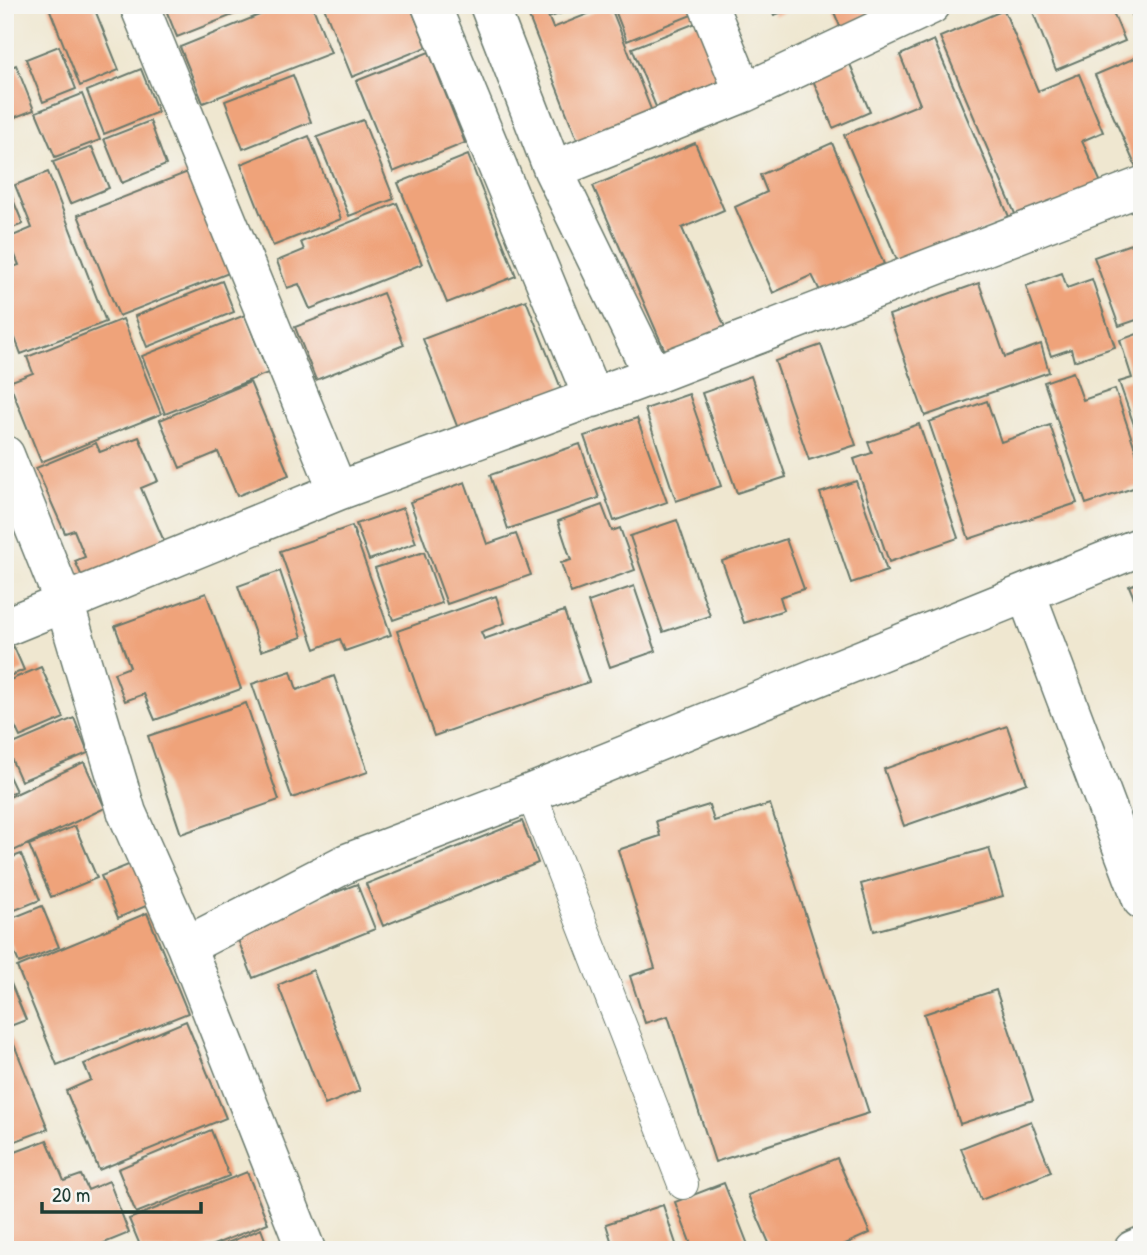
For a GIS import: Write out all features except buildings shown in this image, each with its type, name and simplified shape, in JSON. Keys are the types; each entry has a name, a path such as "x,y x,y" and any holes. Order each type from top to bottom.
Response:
{"street":[{"path":"139,5 338,491"},
{"path":"431,5 593,398"},
{"path":"489,5 554,170 653,375"},
{"path":"708,5 744,93"},
{"path":"554,170 744,93 931,5"},
{"path":"5,627 65,605 338,491 593,398 1142,186"},
{"path":"5,455 65,605 127,813 186,946 234,1076 306,1250"},
{"path":"186,946 347,863 531,793 1142,547"},
{"path":"1026,593 1142,900"},
{"path":"1133,1250 1142,1246"}],"lane":[{"path":"531,793 683,1184"}]}
